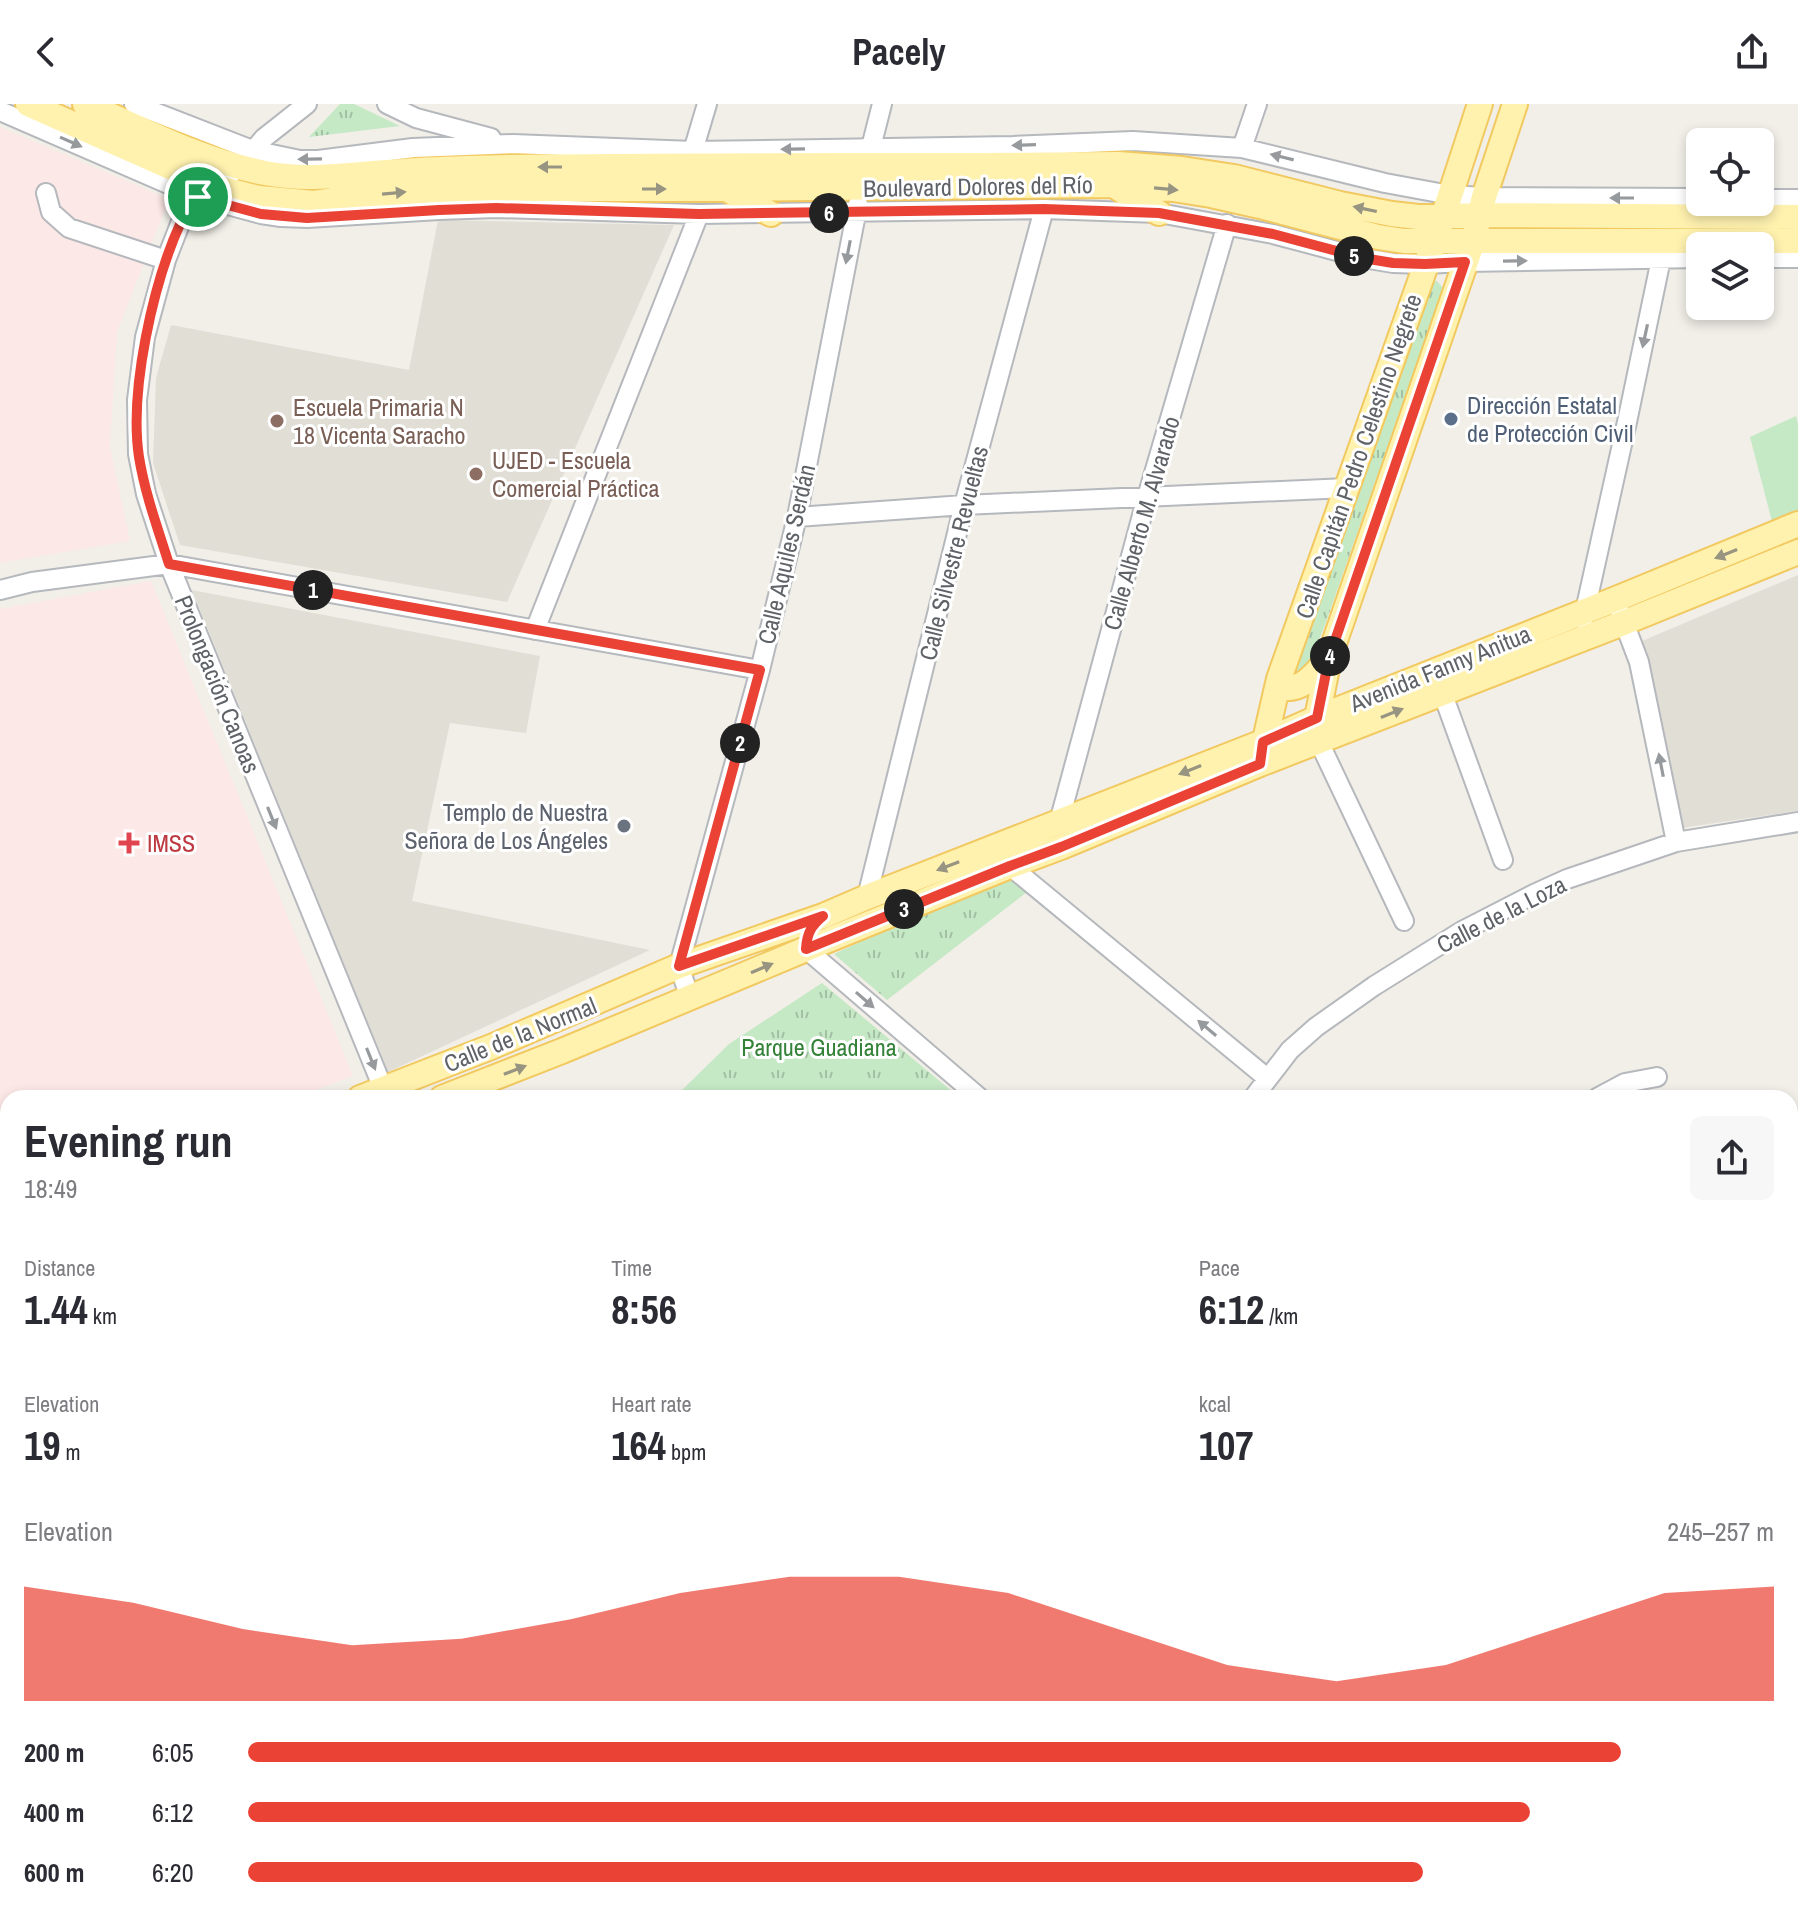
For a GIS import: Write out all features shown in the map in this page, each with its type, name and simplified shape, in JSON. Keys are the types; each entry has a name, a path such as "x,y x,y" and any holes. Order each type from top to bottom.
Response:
{"main road":[{"name":"Boulevard Dolores del Río","path":"28,104 207,192 314,203 436,190 725,189 866,167 1173,189 1260,206 1404,241 1429,253 1798,241"},
{"name":"Boulevard Dolores del Río","path":"85,104 204,156 245,159 267,174 336,178 402,171 505,167 1118,164 1234,177 1392,214 1446,206 1482,206 1798,217"},
{"name":"Calle Capitán Pedro Celestino Negrete","path":"1262,753 1281,684 1480,104"},
{"name":"Calle Capitán Pedro Celestino Negrete","path":"1313,728 1329,658 1469,252 1515,104"},
{"path":"1112,185 1159,213"},
{"path":"725,189 771,214"},
{"path":"314,203 366,215"},
{"name":"Avenida Fanny Anitua","path":"1438,682 1585,611 1798,524"},
{"name":"Avenida Fanny Anitua","path":"690,998 1061,847 1313,728 1438,682 1579,640 1798,552"},
{"path":"1281,684 1291,689 1302,685 1329,658"},
{"path":"1281,684 1313,728"},
{"name":"Avenida Fanny Anitua","path":"679,966 823,916 1059,822 1262,753"},
{"path":"806,949 810,929 823,916"},
{"name":"Calle de la Normal","path":"389,1090 679,966"},
{"name":"Calle de la Normal","path":"462,1090 690,998"}],"street":[{"path":"134,104 245,159 318,160 413,148 513,144 693,151 866,167 1013,146 1133,141 1242,148 1385,183 1446,206"},
{"name":"Prolongación Canoas","path":"307,104 264,138 182,219 166,260 145,337 137,400 138,454 146,494 169,564 375,1090"},
{"path":"387,104 416,118 513,144"},
{"path":"693,151 707,104"},
{"name":"Calle Aquiles Serdán","path":"679,966 760,670 797,517 856,212 882,104"},
{"path":"1242,148 1257,104"},
{"path":"0,111 261,214 281,217 496,208 699,214 1044,209 1159,213 1227,224 1393,263 1429,253"},
{"path":"46,193 51,212 69,228 166,260"},
{"path":"1482,206 1686,199"},
{"path":"1774,199 1798,199"},
{"name":"Calle Silvestre Revueltas","path":"867,897 964,505 1044,209"},
{"path":"535,630 699,214"},
{"name":"Calle Alberto M. Alvarado","path":"1059,822 1147,497 1227,224"},
{"path":"1469,252 1686,258"},
{"path":"1774,258 1798,258"},
{"path":"1579,640 1661,259"},
{"path":"797,517 964,505 1347,488"},
{"path":"0,590 32,582 169,564 760,670"},
{"path":"1616,599 1639,662 1676,842"},
{"path":"1438,682 1503,860"},
{"path":"1313,728 1404,921"},
{"name":"Calle de la Loza","path":"1259,1090 1290,1050 1316,1027 1462,931 1567,879 1676,842 1798,822"},
{"path":"990,849 1267,1078"},
{"path":"806,949 971,1090"},
{"path":"679,966 690,998"},
{"path":"1612,1090 1625,1083 1657,1077"}],"shaded area":[{"path":"0,127 169,199 117,332 110,446 130,541 0,563"},
{"path":"438,220 674,225 507,602 180,545 153,463 156,378 171,325 409,370"},
{"path":"1798,575 1798,811 1681,828 1642,641"},
{"name":"IMSS","path":"151,581 353,1076 316,1090 0,1090 0,609"},
{"path":"192,590 540,656 526,733 450,723 412,901 650,950 388,1072"}],"green space":[{"path":"340,104 354,104 400,126 309,137"},
{"path":"1437,281 1443,288 1325,625 1300,675 1293,672 1423,283"},
{"path":"1796,416 1798,514 1773,525 1750,437"},
{"path":"1006,874 1027,892 887,1000 834,954"},
{"name":"Parque Guadiana","path":"822,983 950,1090 682,1090 729,1044"}],"place":[{"name":"Dirección Estatal de Protección Civil","path":"1451,419"},
{"name":"Escuela Primaria N 18 Vicenta Saracho","path":"277,421"},
{"name":"UJED - Escuela Comercial Práctica","path":"476,474"},
{"name":"Templo de Nuestra Señora de Los Ángeles","path":"624,826"},
{"name":"IMSS","path":"129,843"}],"route":[{"path":"198,197 261,214 307,218 496,208 699,214 1044,209 1159,213 1227,224 1393,263 1465,262 1329,658 1317,718 1263,742 1260,764 806,949 810,929 823,916 679,966 760,670 169,564 146,494 138,454 137,400 145,337 166,260 182,219 198,197"}]}
